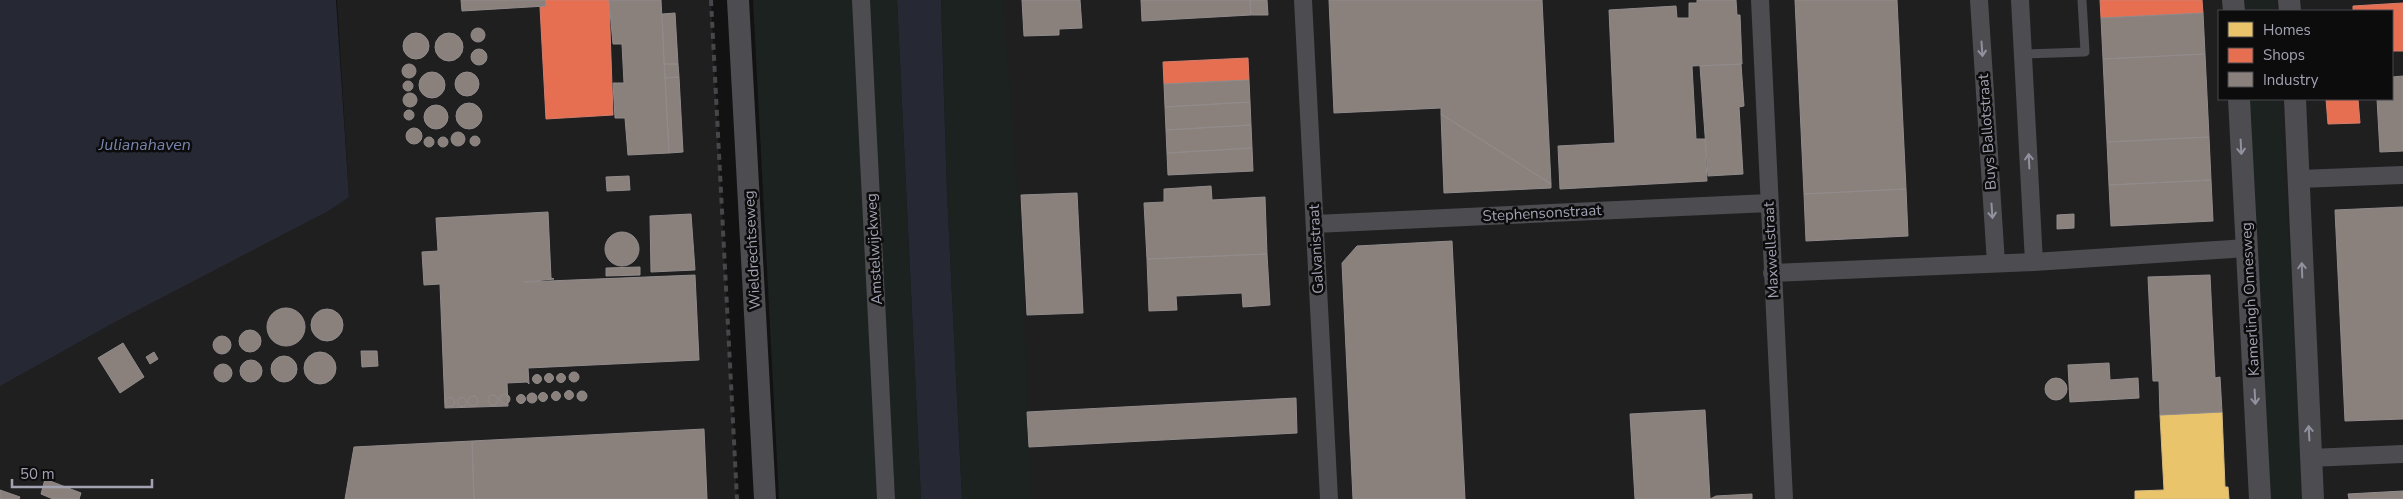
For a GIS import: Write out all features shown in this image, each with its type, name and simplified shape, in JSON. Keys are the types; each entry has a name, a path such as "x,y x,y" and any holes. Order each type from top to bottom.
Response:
{"street":[{"name":"Wieldrechtseweg","path":"738,0 765,499"},
{"name":"Amstelwijckweg","path":"861,0 886,499"},
{"name":"Galvanistraat","path":"1303,0 1329,499"},
{"name":"Maxwellstraat","path":"1760,0 1784,499"},
{"name":"Buys Ballotstraat","path":"1979,0 1996,263"},
{"path":"2020,0 2034,262"},
{"name":"Kamerlingh Onnesweg","path":"2239,100 2260,499"},
{"path":"2295,100 2313,499"},
{"path":"2299,179 2403,175"},
{"name":"Stephensonstraat","path":"1315,224 1769,203"},
{"path":"1772,273 2034,262 2247,248"},
{"path":"2310,458 2403,454"}],"lane":[{"path":"2023,54 2085,52 2082,0"}],"shaded area":[{"path":"337,0 711,0 737,499 0,499 0,383 349,197"},
{"path":"753,0 853,0 878,499 779,499"},
{"path":"869,0 897,0 921,499 895,499"},
{"path":"941,0 1003,0 1024,279 1024,321 1032,499 962,499 947,193"},
{"path":"985,0 2403,0 2403,499 1012,499"},
{"path":"2241,0 2275,0 2276,10 2241,10"},
{"path":"2246,100 2281,100 2303,499 2269,499"}],"water":[{"name":"Julianahaven","path":"0,0 336,0 349,197 328,211 115,322 0,386"},
{"path":"897,0 941,0 947,193 962,499 921,499"}],"building: Homes":[{"path":"2222,412 2225,487 2228,487 2229,499 2135,499 2135,491 2164,490 2160,415"}],"building: Shops":[{"path":"545,0 609,0 613,115 546,119 540,7 546,6"},
{"path":"2100,0 2202,0 2203,13 2101,18"},
{"path":"2403,3 2403,51 2393,51 2393,10 2353,10 2353,6"},
{"path":"1248,58 1249,80 1164,84 1163,62"},
{"path":"2326,100 2358,100 2360,123 2328,124"}],"building: Industry":[{"path":"461,0 545,0 546,6 462,11"},
{"path":"609,0 661,0 669,153 628,155 625,118 615,118 613,83 624,83 622,44 613,44"},
{"path":"1022,0 1080,0 1082,28 1059,29 1059,35 1024,36"},
{"path":"1141,0 1250,0 1251,15 1142,21"},
{"path":"1250,0 1267,0 1268,15 1251,15"},
{"path":"1329,0 1542,0 1551,184 1441,114 1441,108 1334,113"},
{"path":"1697,0 1736,0 1737,15 1740,15 1742,64 1692,66 1696,139 1705,139 1707,181 1560,189 1558,146 1615,143 1609,10 1676,6 1677,18 1689,18 1689,3 1697,3"},
{"path":"1795,0 1897,0 1906,189 1804,194"},
{"path":"675,13 678,64 664,64 662,14"},
{"path":"2203,13 2205,54 2103,59 2101,18"},
{"path":"475,28 481,28 485,35 481,42 475,42 471,38 471,32"},
{"path":"416,33 425,37 429,46 425,55 416,59 407,55 403,46 407,37"},
{"path":"449,33 459,37 463,47 459,57 449,61 439,57 435,47 439,37"},
{"path":"476,49 482,49 487,54 485,63 476,65 471,60 471,54"},
{"path":"2205,54 2209,137 2107,142 2103,59"},
{"path":"406,64 412,64 416,71 412,78 406,78 402,74 402,68"},
{"path":"664,64 678,64 679,77 665,78"},
{"path":"1741,64 1744,106 1739,107 1743,174 1708,176 1700,66"},
{"path":"432,72 441,76 445,85 441,94 432,98 423,94 419,85 423,76"},
{"path":"467,72 476,75 479,84 476,93 467,96 458,93 455,84 458,75"},
{"path":"2403,76 2403,151 2380,152 2377,100 2393,100 2393,77"},
{"path":"679,77 683,152 669,153 665,78"},
{"path":"1249,80 1250,102 1165,107 1164,84"},
{"path":"406,81 410,81 413,86 412,90 406,91 403,88 403,84"},
{"path":"407,93 413,93 417,100 413,107 407,107 403,103 403,97"},
{"path":"1250,102 1251,125 1166,130 1165,107"},
{"path":"469,103 478,107 482,116 478,125 469,129 460,125 456,116 460,107"},
{"path":"436,105 445,108 448,117 445,126 436,129 427,126 424,117 427,108"},
{"path":"407,110 411,110 414,115 413,119 407,120 404,117 404,113"},
{"path":"1441,114 1551,184 1551,188 1444,193"},
{"path":"1251,125 1252,148 1167,153 1166,130"},
{"path":"411,128 417,128 422,133 420,142 411,144 406,139 406,133"},
{"path":"455,132 461,132 465,139 461,146 455,146 451,142 451,136"},
{"path":"473,136 477,136 480,141 477,146 473,146 470,143 470,139"},
{"path":"427,137 431,137 434,142 433,146 427,147 424,144 424,140"},
{"path":"441,137 445,137 448,142 447,146 441,147 438,144 438,140"},
{"path":"2209,137 2211,180 2109,185 2107,142"},
{"path":"1252,148 1253,171 1168,175 1167,153"},
{"path":"629,176 630,190 607,191 606,177"},
{"path":"2211,180 2213,221 2111,226 2109,185"},
{"path":"1211,186 1212,200 1265,197 1267,254 1147,259 1144,203 1164,202 1164,189"},
{"path":"1906,189 1908,236 1806,241 1804,194"},
{"path":"1077,193 1083,313 1027,315 1021,195"},
{"path":"2403,207 2403,419 2345,421 2335,210"},
{"path":"548,212 551,278 554,279 524,282 695,275 699,360 528,368 529,384 527,382 507,383 508,406 445,408 440,284 424,285 422,252 438,251 436,218"},
{"path":"691,214 695,270 651,272 650,216"},
{"path":"2074,214 2074,228 2057,229 2057,215"},
{"path":"622,232 629,233 634,237 638,242 638,256 634,261 629,265 622,266 615,265 610,261 606,256 605,249 606,242 610,237 615,233"},
{"path":"1452,241 1465,499 1353,499 1342,263 1357,246"},
{"path":"1267,254 1270,305 1243,307 1242,293 1176,296 1177,310 1149,311 1147,259"},
{"path":"640,267 640,275 606,276 606,268"},
{"path":"2210,275 2215,378 2220,377 2222,412 2160,415 2159,381 2153,381 2148,277"},
{"path":"286,308 299,314 305,327 299,340 286,346 273,340 267,327 273,314"},
{"path":"327,309 338,314 343,325 338,336 327,341 316,336 311,325 316,314"},
{"path":"250,330 258,333 261,341 258,349 250,352 242,349 239,341 242,333"},
{"path":"222,336 228,339 231,345 228,351 222,354 216,351 213,345 216,339"},
{"path":"123,343 144,377 120,393 98,358"},
{"path":"361,351 377,351 378,366 362,367"},
{"path":"154,352 158,359 150,364 146,357"},
{"path":"320,352 331,357 336,368 331,379 320,384 309,379 304,368 309,357"},
{"path":"284,356 293,360 297,369 293,378 284,382 275,378 271,369 275,360"},
{"path":"251,360 259,363 262,371 259,379 251,382 243,379 240,371 243,363"},
{"path":"2109,363 2110,380 2138,378 2139,398 2070,402 2068,365"},
{"path":"223,364 229,367 232,373 229,379 223,382 217,379 214,373 217,367"},
{"path":"574,372 579,377 574,382 569,377"},
{"path":"549,373 554,378 549,383 544,378"},
{"path":"561,373 566,378 561,383 556,378"},
{"path":"537,374 542,379 537,384 532,379"},
{"path":"2056,378 2064,381 2067,389 2064,397 2056,400 2048,397 2045,389 2048,381"},
{"path":"569,390 574,395 569,400 564,395"},
{"path":"556,391 561,396 556,401 551,396"},
{"path":"582,391 587,396 582,401 577,396"},
{"path":"543,392 548,397 543,402 538,397"},
{"path":"532,393 537,398 532,403 527,398"},
{"path":"505,394 510,399 505,404 500,399"},
{"path":"521,394 526,399 521,404 516,399"},
{"path":"493,395 498,400 493,405 488,400"},
{"path":"473,396 478,401 473,406 468,401"},
{"path":"450,397 455,402 450,407 445,402"},
{"path":"462,397 467,402 462,407 457,402"},
{"path":"1296,398 1297,433 1029,447 1027,412"},
{"path":"1705,410 1710,499 1635,499 1630,414"},
{"path":"704,429 707,499 474,499 472,441"},
{"path":"472,441 474,499 345,499 354,447"},
{"path":"45,479 81,493 79,499 53,499 41,494"},
{"path":"0,490 20,497 19,499 0,499"},
{"path":"2403,491 2403,499 2349,499 2348,494"},
{"path":"1752,494 1752,499 1710,499 1716,496"}],"railway":[{"path":"711,0 737,499"}]}
